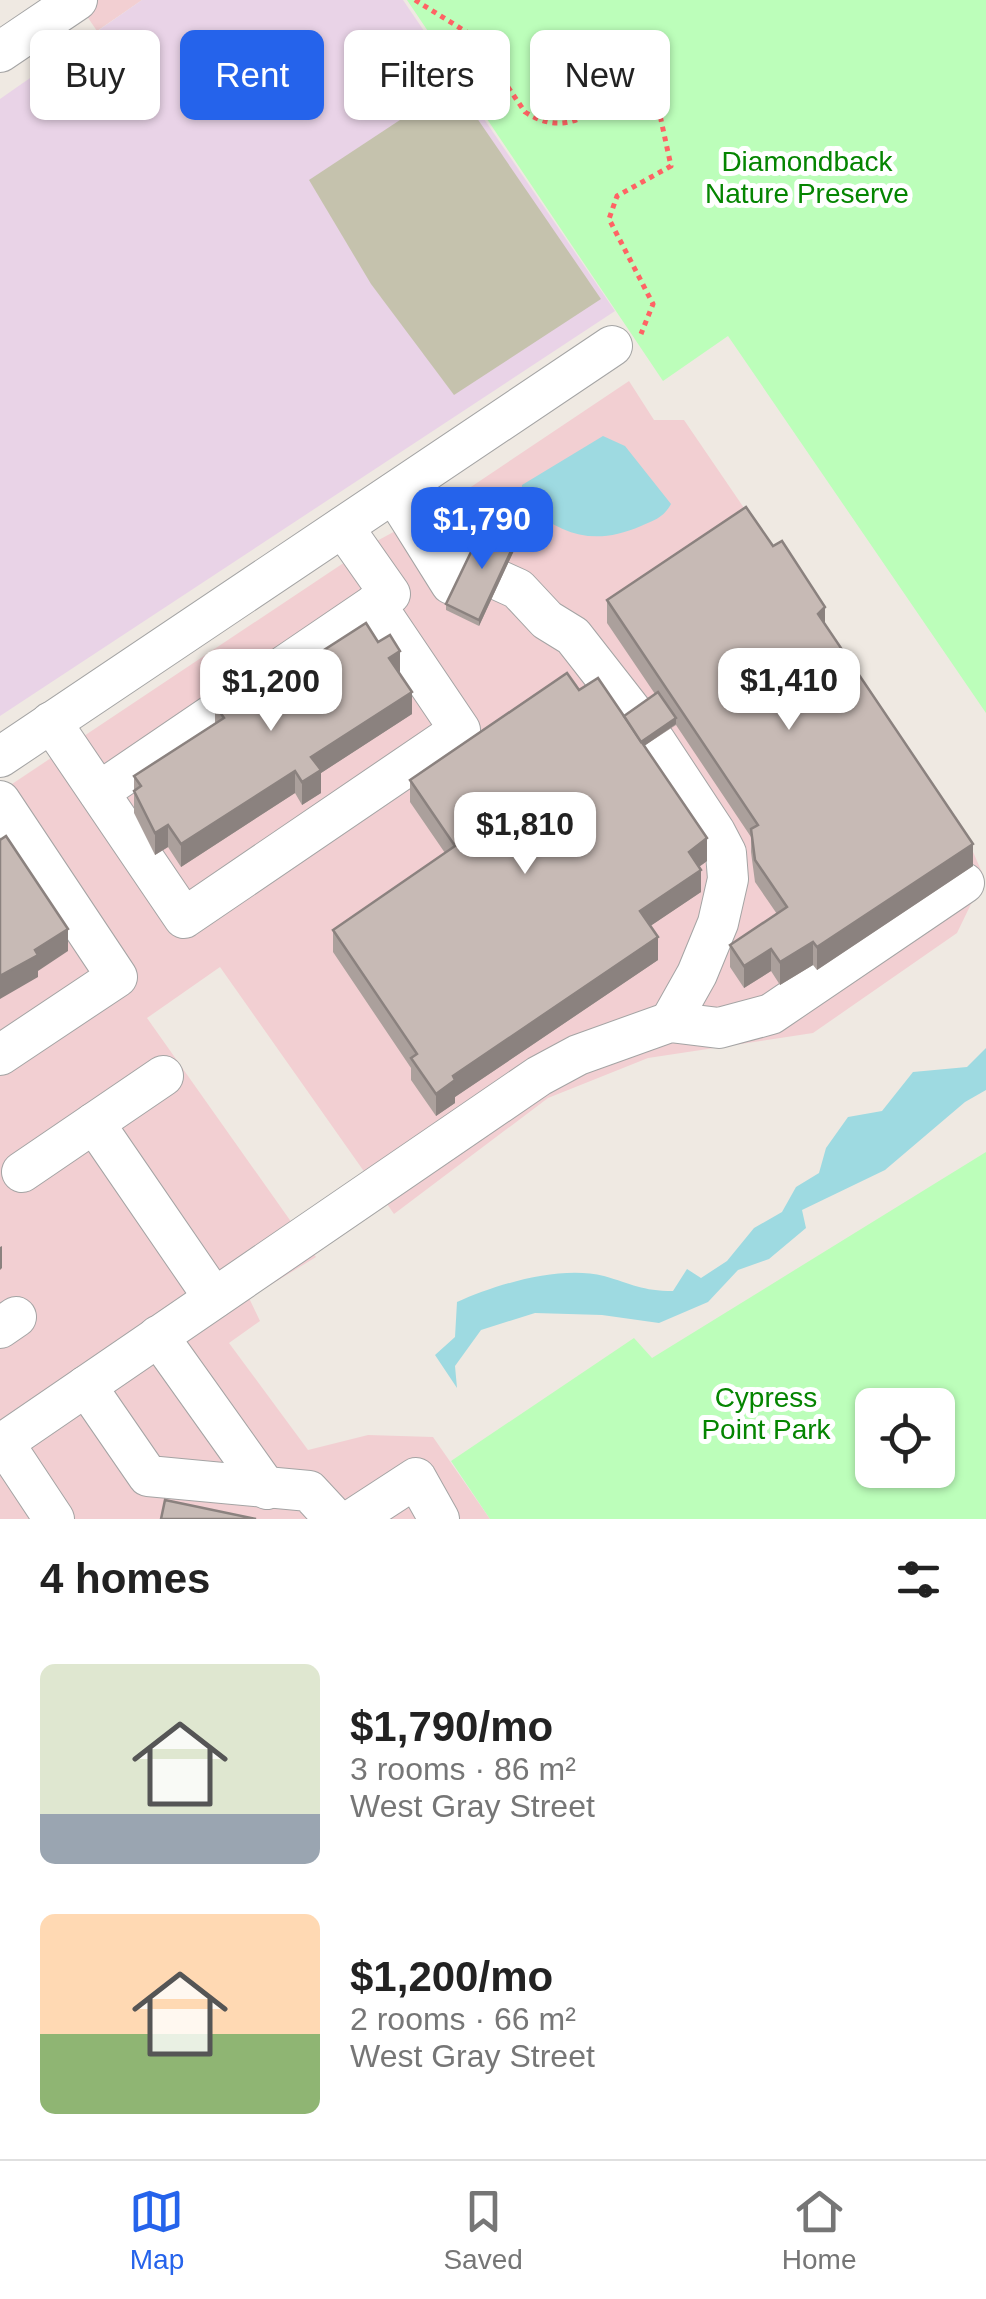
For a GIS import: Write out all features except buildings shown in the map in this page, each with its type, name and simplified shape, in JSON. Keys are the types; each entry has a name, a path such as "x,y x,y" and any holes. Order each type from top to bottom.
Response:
{"street":[{"path":"0,52 76,0"},
{"path":"0,757 625,342"},
{"path":"394,492 441,562 451,585 504,611 546,620 573,636 592,655 655,741 726,853 728,879 718,923 697,974 670,1022"},
{"path":"99,792 390,594 344,526"},
{"path":"52,722 184,918 460,730 375,604"},
{"path":"0,801 117,977 0,1055"},
{"path":"54,1519 2,1443 540,1076 578,1055 670,1022 719,1028 771,1014 964,883"},
{"path":"22,1172 162,1076"},
{"path":"94,1123 214,1298"},
{"path":"158,1336 267,1489"},
{"path":"86,1386 148,1476 309,1491 334,1519"},
{"path":"353,1519 416,1478 439,1519"}],"path":[{"path":"415,0 473,36 525,112 537,120 556,127 579,119 635,81 658,106 670,166 617,196 609,220 653,304 646,328 625,342"}],"shaded area":[{"path":"76,0 142,0 98,30"},
{"path":"142,0 403,0 423,30 344,30 344,120 485,120 615,311 0,716 0,99 30,78 30,120 160,120 160,30 99,30"},
{"path":"400,120 478,120 601,299 454,395 371,284 309,180"},
{"path":"629,381 654,420 684,420 963,829 984,877 957,933 813,1033 648,1058 548,1098 394,1214 220,967 147,1018 316,1257 249,1298 260,1321 229,1343 308,1450 368,1435 433,1437 490,1519 0,1519 0,792 375,542 447,503"}],"green space":[{"name":"Diamondback Nature Preserve","path":"407,0 986,0 986,713 728,336 663,381 488,120 510,120 510,30 427,30"},
{"name":"Cypress Point Park","path":"986,1152 986,1519 490,1519 451,1461 634,1338 652,1358"}],"water":[{"path":"603,436 625,446 671,504 662,515 624,532 592,536 549,522 521,500 522,485"},
{"path":"986,1048 986,1090 965,1102 885,1170 802,1210 806,1228 769,1259 738,1270 708,1302 659,1323 602,1315 535,1313 481,1330 455,1366 457,1388 435,1355 455,1337 457,1302 509,1283 587,1273 673,1291 687,1269 701,1278 727,1261 754,1228 782,1212 796,1187 819,1173 826,1148 848,1117 882,1111 913,1072 967,1067"}]}
